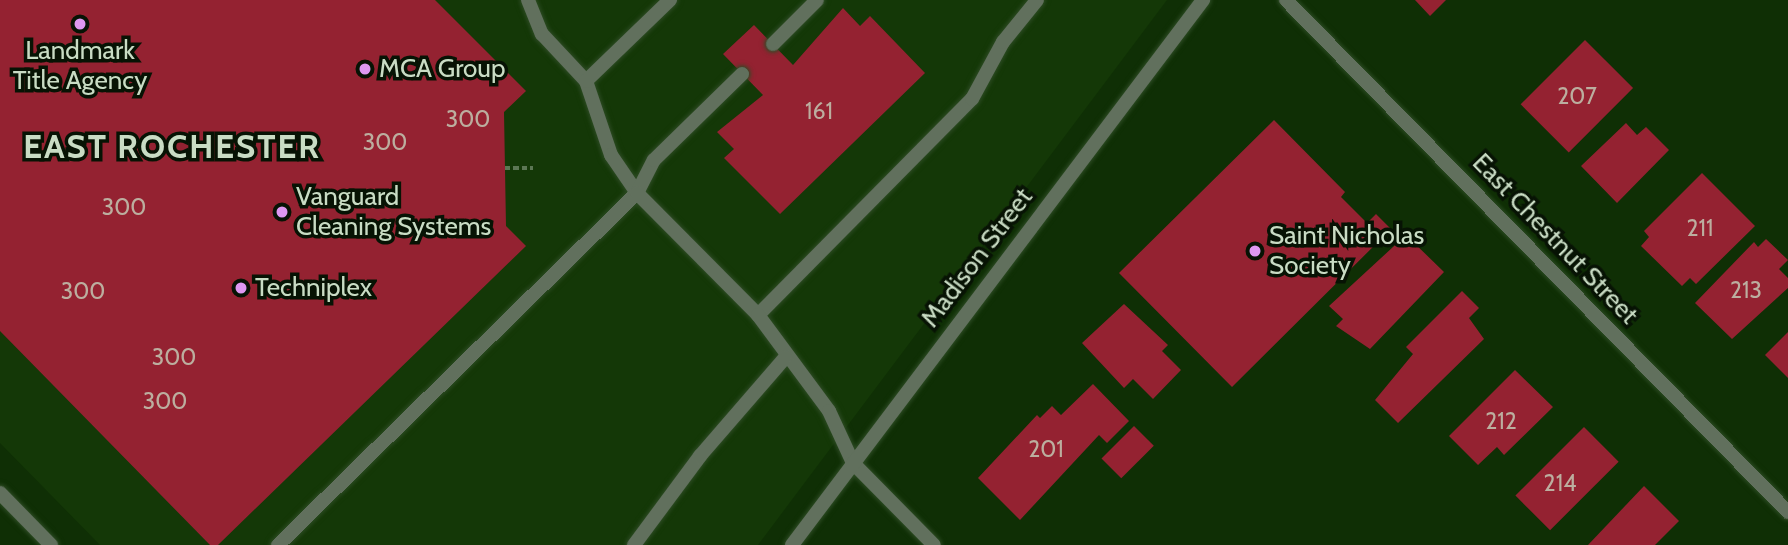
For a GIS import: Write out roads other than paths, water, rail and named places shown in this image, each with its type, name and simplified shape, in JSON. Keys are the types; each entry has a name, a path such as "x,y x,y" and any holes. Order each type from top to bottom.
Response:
{"street":[{"path":"528,0 542,34 586,81 611,155 637,193 758,315 785,358 829,411 853,463 934,545"},
{"path":"586,81 670,0"},
{"path":"772,44 817,0"},
{"path":"758,315 972,99 1003,42 1037,0"},
{"name":"Madison Street","path":"792,545 1203,0"},
{"name":"East Chestnut Street","path":"1286,0 1788,512"},
{"path":"278,545 637,193 654,160 742,74"},
{"path":"634,545 785,358"},
{"path":"0,492 51,545"}],"place":[{"name":"Landmark Title Agency","path":"80,24"},
{"name":"MCA Group","path":"365,69"},
{"name":"Vanguard Cleaning Systems","path":"282,212"},
{"name":"Saint Nicholas Society","path":"1255,251"},
{"name":"Techniplex","path":"241,288"}],"district":[{"name":"EAST ROCHESTER","path":"172,147"}]}
